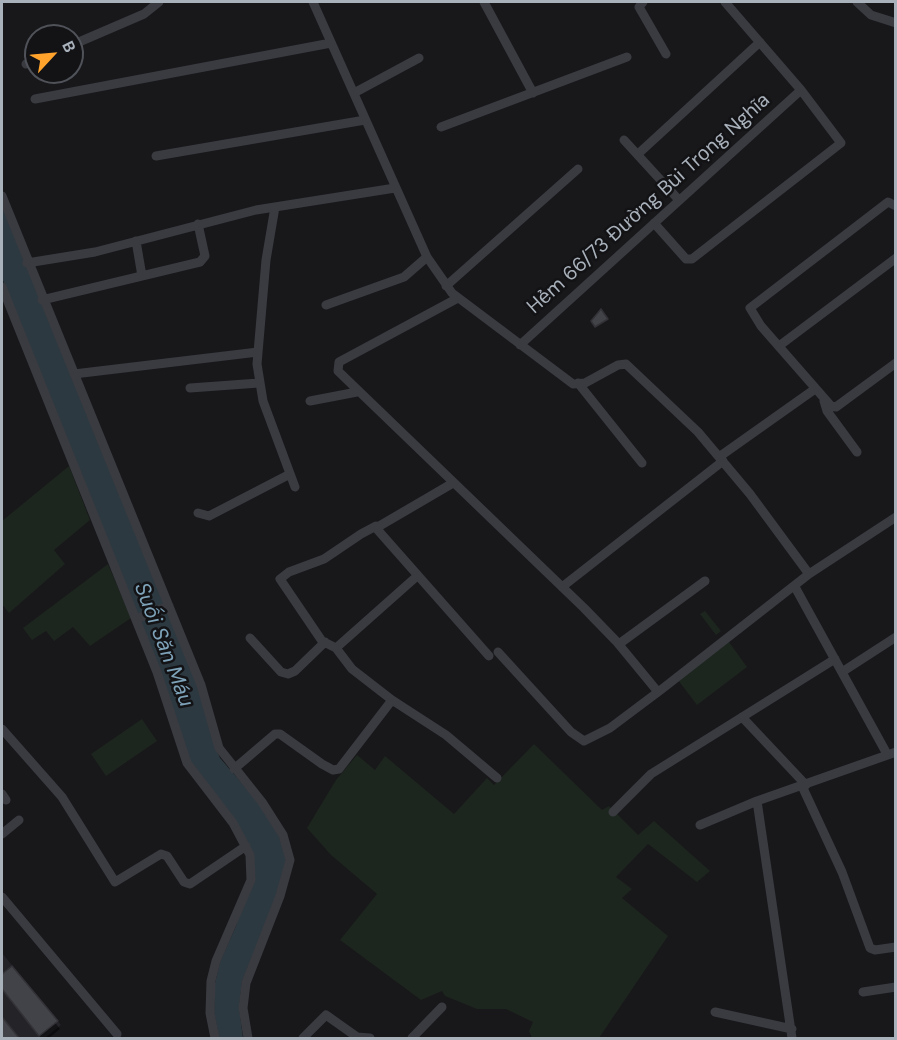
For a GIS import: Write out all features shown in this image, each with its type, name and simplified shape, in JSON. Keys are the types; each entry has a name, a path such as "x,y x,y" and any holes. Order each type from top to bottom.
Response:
{"street":[{"path":"84,40 144,14 159,2"},
{"path":"313,2 427,257 446,286 458,298 567,382 585,383 618,365 626,364 698,432 809,574"},
{"path":"484,2 533,93"},
{"path":"643,2 639,7 666,54"},
{"path":"654,223 686,259 692,259 841,146 841,139 725,2"},
{"path":"857,2 871,15 896,23"},
{"path":"638,154 760,42"},
{"path":"35,99 331,43"},
{"path":"441,127 627,57"},
{"path":"354,93 419,58"},
{"name":"Hẻm 66/73 Đường Bùi Trọng Nghĩa","path":"520,345 801,90"},
{"path":"156,156 366,120"},
{"path":"624,140 678,200"},
{"path":"446,286 578,169"},
{"path":"27,263 95,252 198,224 275,207 395,188"},
{"path":"2,196 42,300 201,685 219,748 262,802 283,835 290,860 280,896 246,983 243,1008 248,1038"},
{"path":"857,452 827,411 824,400 751,312 751,304 888,202 896,206"},
{"path":"275,207 266,260 258,352 259,383 295,487"},
{"path":"42,300 204,260 198,224"},
{"path":"136,240 142,276"},
{"path":"326,305 404,277 427,257"},
{"path":"779,346 896,258"},
{"path":"2,287 136,619 187,763 233,823 250,855 251,880 216,962 211,981 210,1012 215,1038"},
{"path":"458,298 339,362 338,371 357,392 562,586 619,644 658,692"},
{"path":"74,374 258,352"},
{"path":"824,400 836,406 896,363"},
{"path":"190,388 259,383"},
{"path":"578,383 642,463"},
{"path":"562,586 721,459 815,389"},
{"path":"310,401 357,392"},
{"path":"198,513 209,516 290,474"},
{"path":"453,483 361,534 324,559 289,572 280,579 300,612 325,642 336,648 352,669 392,700 446,735 497,778"},
{"path":"376,526 416,577 571,732 584,741 610,728 809,574 896,517"},
{"path":"336,648 416,577"},
{"path":"619,644 705,581"},
{"path":"700,825 757,801 891,753 842,672 795,587"},
{"path":"136,619 169,606"},
{"path":"250,638 281,672 288,674 295,671 325,642"},
{"path":"842,672 896,638"},
{"path":"613,812 651,774 835,659"},
{"path":"234,769 275,734 280,734 322,764 333,770 339,769 392,700"},
{"path":"742,717 804,785 842,872 870,948 875,950 896,947"},
{"path":"2,729 66,802 115,882 161,854 167,856 184,882 190,884 246,846"},
{"path":"715,1012 792,1034 757,801"},
{"path":"2,834 19,820"},
{"path":"2,897 117,1034"},
{"path":"863,992 896,987"},
{"path":"412,1038 442,1007"},
{"path":"303,1038 326,1015 357,1037 370,1038"}],"shaded area":[{"path":"69,466 90,520 54,550 65,564 9,613 2,604 2,521"},
{"path":"108,564 131,618 90,646 73,627 54,641 46,631 32,640 23,628"},
{"path":"705,611 721,631 716,635 700,614"},
{"path":"729,642 747,667 697,705 678,680"},
{"path":"142,719 157,741 106,776 91,754"},
{"path":"534,744 602,810 609,806 638,835 654,821 710,871 697,882 648,844 616,877 632,889 622,898 668,936 599,1038 532,1038 529,1031 533,1022 506,1009 477,1009 445,996 442,991 421,1000 340,940 377,894 331,855 307,828 336,780 357,755 375,770 385,756 454,814 487,778 494,785"},
{"path":"2,953 61,1025 45,1038 2,1038"}],"water":[{"name":"Suối Săn Máu","path":"2,205 197,684 220,758 259,803 279,836 286,860 277,895 242,982 239,1007 243,1038 219,1038 214,1012 215,983 220,962 236,926 254,855 190,761 128,593 2,278"}],"building":[{"path":"601,309 608,319 595,327 591,321"},
{"path":"12,966 58,1021 39,1036 2,989 2,974"},
{"path":"2,1017 19,1038 2,1038"}]}
